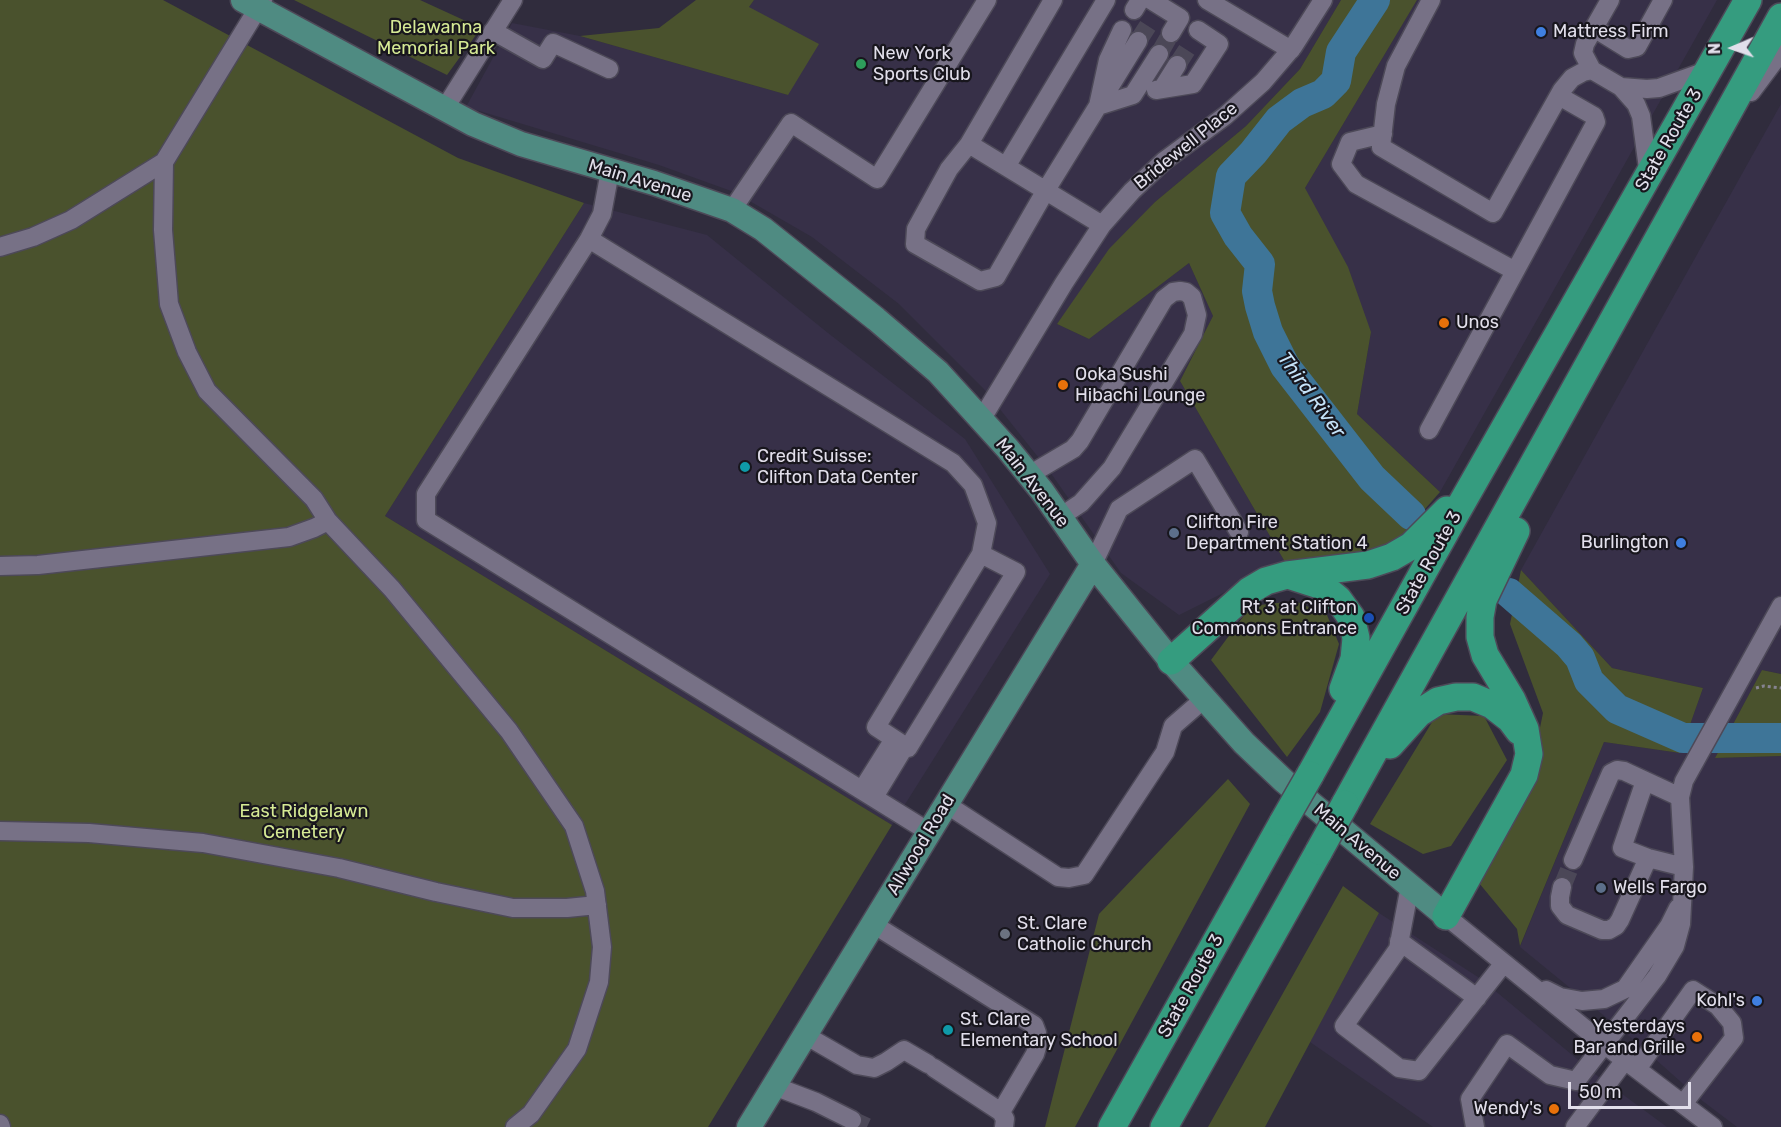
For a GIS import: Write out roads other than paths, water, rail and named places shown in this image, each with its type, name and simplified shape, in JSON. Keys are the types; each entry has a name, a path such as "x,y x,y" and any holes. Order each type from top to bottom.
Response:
{"highway":[{"name":"State Route 3","path":"1112,1127 1748,0"},
{"name":"State Route 3","path":"1164,1127 1781,17"},
{"path":"1446,916 1524,775 1529,754 1525,729 1512,700 1485,655 1480,637 1483,600 1700,161"},
{"path":"1171,661 1249,591 1266,581 1287,575 1368,565 1392,557 1411,546 1476,479"},
{"path":"1287,575 1322,586 1338,599 1351,617 1356,638 1354,659 1310,775"},
{"path":"1345,804 1392,742 1419,713 1438,701 1455,697 1473,697 1492,705 1510,719 1522,735 1529,754"}],"main road":[{"name":"Main Avenue","path":"254,3 473,123 521,144 654,183 732,210 763,229 876,319 938,372 1008,449 1093,564 1171,661 1244,742 1284,781 1446,916"},
{"name":"Allwood Road","path":"749,1127 1093,564"}],"street":[{"path":"445,108 513,0"},
{"path":"732,210 791,123 877,179 987,0"},
{"path":"1053,0 969,144 949,169 916,229 915,244 980,281 996,277 1046,190 1138,41"},
{"path":"1007,165 1106,0"},
{"path":"1207,0 1291,50"},
{"name":"Bridewell Place","path":"981,420 1102,225 1132,191 1156,169 1225,116 1263,81 1291,50 1323,0"},
{"path":"1431,0 1396,66 1386,104 1381,147 1492,213 1559,96 1572,78 1592,70"},
{"path":"1610,0 1585,44 1583,53 1592,70 1622,87 1636,104 1641,116 1649,176"},
{"path":"1594,28 1628,49 1637,47 1663,0"},
{"path":"0,247 33,237 71,220 164,162 254,3"},
{"path":"1098,106 1133,95 1193,84 1219,44 1194,37 1176,26 1158,7"},
{"path":"1098,106 1108,60 1122,30"},
{"path":"493,31 543,59 553,43 609,69"},
{"path":"1700,161 1781,52"},
{"path":"1133,95 1159,54"},
{"path":"1162,89 1177,65"},
{"path":"1622,87 1659,88 1709,70"},
{"path":"1429,430 1596,123 1594,116 1559,96"},
{"path":"1383,134 1350,142 1341,164 1356,184 1515,271"},
{"path":"969,144 1007,165 1102,225"},
{"path":"164,162 163,230 169,304 187,352 207,391 314,499 328,521 392,589 509,731 574,826 595,891 602,947 599,982 577,1049 531,1114 515,1127"},
{"path":"610,171 602,214 426,494 426,520 929,832"},
{"path":"588,239 953,463 973,485 987,523 981,554 876,728 908,748 1016,572 981,554"},
{"path":"1029,475 1073,448 1080,441 1164,299 1173,292 1180,291 1192,297 1197,315 1193,334 1112,468 1081,503 1060,517"},
{"path":"1093,564 1119,509 1195,459 1239,532"},
{"path":"0,566 38,565 289,537 328,521"},
{"path":"1475,1127 1470,1099 1507,1044 1550,1075 1576,1082 1657,976 1674,946 1681,924 1684,867 1680,797 1684,781 1781,606"},
{"path":"946,804 1058,877 1069,878 1083,875 1165,752 1173,726 1204,699"},
{"path":"868,794 900,743"},
{"path":"1573,860 1611,773 1617,770 1624,771 1680,797"},
{"path":"1645,781 1622,848 1647,858 1684,867"},
{"path":"0,831 89,832 203,843 339,868 513,908 567,908 597,905"},
{"path":"1562,887 1560,906 1567,915 1602,930 1609,930 1620,920 1647,858"},
{"path":"1410,886 1398,949 1344,1026 1399,1068 1419,1071 1504,963"},
{"path":"1522,978 1560,997 1582,1001 1604,999 1625,989 1669,926 1683,896"},
{"name":"Main Avenue","path":"1446,916 1605,1045 1713,1127"},
{"path":"805,1035 857,1065 874,1068 903,1050 931,1066 1002,1119 1035,1054 1037,1033 1034,1025 873,924"},
{"path":"1400,941 1477,998"},
{"path":"1575,1127 1693,990 1718,1006 1732,1023 1734,1038 1683,1104"},
{"path":"774,1086 816,1102 852,1120"}],"waterway":[{"name":"Third River","path":"1375,0 1341,52 1336,81 1323,94 1302,103 1279,120 1231,176 1225,213 1238,236 1260,264 1257,291 1260,306 1268,332 1285,366 1372,478 1411,515"},
{"name":"Third River","path":"1509,593 1569,645 1580,658 1589,681 1617,709 1683,738 1781,738"}],"tunnel":[{"path":"1138,41 1151,21"},
{"path":"1159,54 1171,33"},
{"path":"1177,65 1190,45"},
{"path":"1562,887 1573,860"},
{"path":"852,1120 867,1127"}],"place":[{"name":"Mattress Firm","path":"1541,32"},
{"name":"New York Sports Club","path":"861,64"},
{"name":"Unos","path":"1444,323"},
{"name":"Ooka Sushi Hibachi Lounge","path":"1063,385"},
{"name":"Credit Suisse: Clifton Data Center","path":"745,467"},
{"name":"Clifton Fire Department Station 4","path":"1174,533"},
{"name":"Burlington","path":"1681,543"},
{"name":"Rt 3 at Clifton Commons Entrance","path":"1369,618"},
{"name":"Wells Fargo","path":"1601,888"},
{"name":"St. Clare Catholic Church","path":"1005,934"},
{"name":"Kohl's","path":"1757,1001"},
{"name":"St. Clare Elementary School","path":"948,1030"},
{"name":"Yesterdays Bar and Grille","path":"1697,1037"},
{"name":"Wendy's","path":"1554,1109"}],"park label":[{"name":"Delawanna Memorial Park","path":"436,38"},
{"name":"East Ridgelawn Cemetery","path":"304,822"}]}
